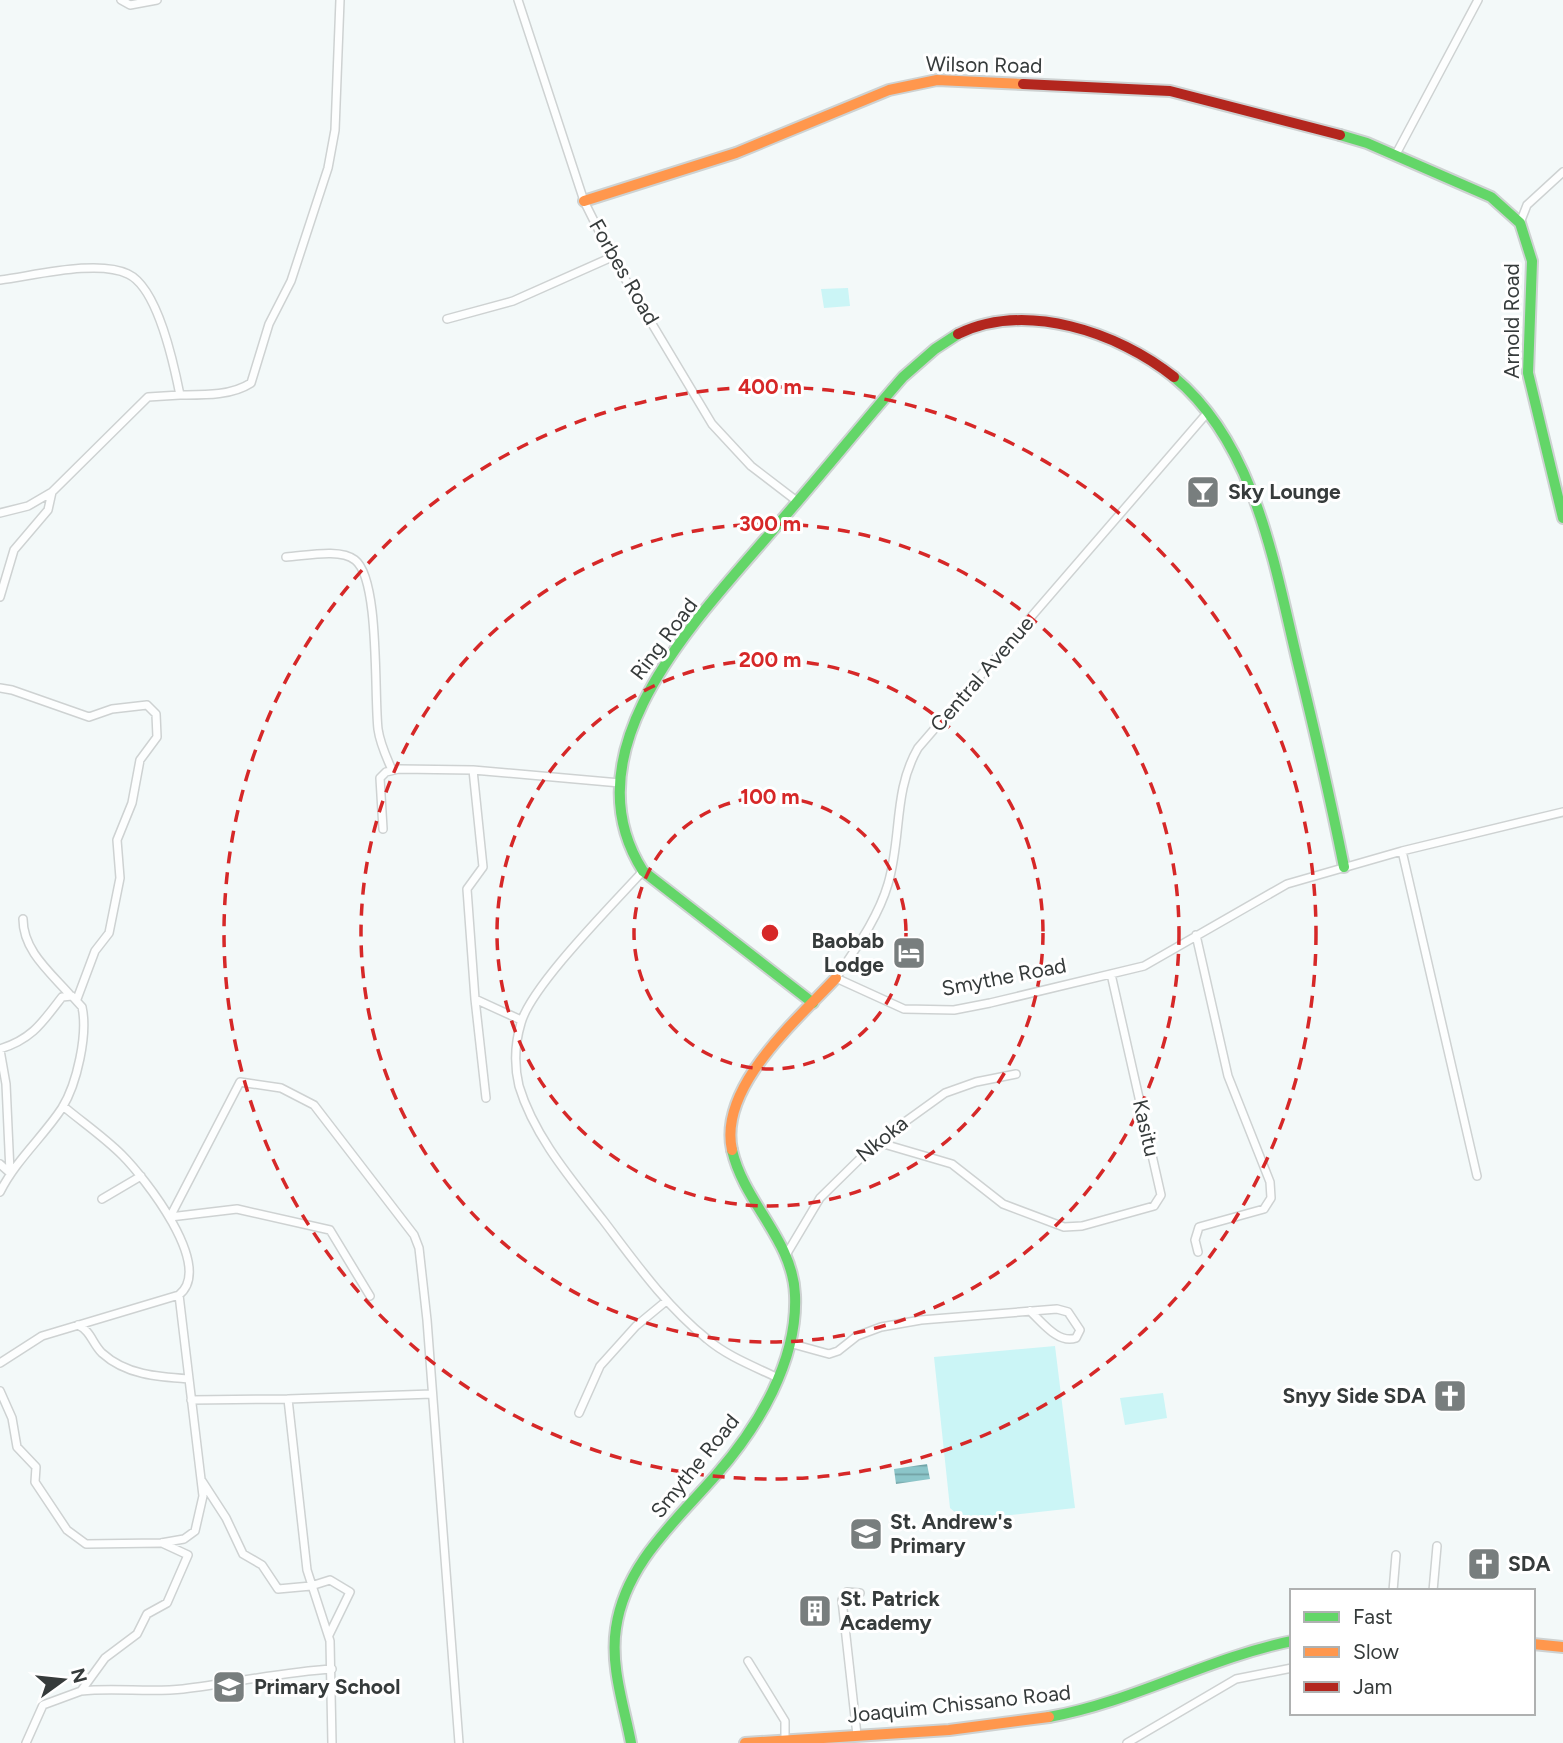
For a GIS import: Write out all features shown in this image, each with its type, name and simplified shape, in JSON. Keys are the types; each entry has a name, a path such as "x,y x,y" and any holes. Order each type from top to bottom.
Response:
{"main road":[{"name":"Wilson Road","path":"584,201 757,145 869,94 905,84 937,80 1170,91 1293,121 1395,156"},
{"path":"1395,156 1491,197 1520,223"},
{"name":"Arnold Road","path":"1520,223 1532,261 1526,353 1528,373 1563,518"},
{"name":"Ring Road","path":"813,1003 643,871 630,855 620,818 620,783 635,716 651,684 880,403 932,351 974,327 1045,323 1082,329 1132,348 1185,386 1225,436 1252,496 1302,676 1344,867"},
{"name":"Smythe Road","path":"631,1743 616,1647 620,1608 646,1558 751,1431 789,1343 796,1297 786,1255 745,1188 729,1137 738,1101 757,1068 836,978"},
{"name":"Joaquim Chissano Road","path":"745,1743 857,1735 1070,1712 1149,1690 1245,1652 1290,1641"},
{"path":"1535,1644 1563,1647"}],"street":[{"path":"121,0 130,5 157,0"},
{"path":"0,513 27,506 52,492 142,401 157,395 212,394 244,388 254,376 264,338 291,281 328,168 335,130 340,0"},
{"name":"Forbes Road","path":"518,0 584,201 612,257 712,424 751,466 798,502"},
{"path":"1395,156 1478,0"},
{"path":"1520,223 1527,205 1563,172"},
{"path":"447,319 513,301 612,257"},
{"path":"0,280 82,270 110,269 131,275 148,295 166,337 180,395"},
{"name":"Central Avenue","path":"836,978 883,900 892,868 903,779 918,748 1208,412"},
{"path":"0,597 14,550 48,510 52,492"},
{"path":"286,557 341,555 354,558 361,566 373,619 378,730 392,770"},
{"path":"0,688 89,717 113,709 147,705 155,711 158,721 157,737 140,760 132,803 117,840 120,878 109,933 96,951 75,998"},
{"path":"383,829 380,778 392,770 473,770 620,783"},
{"path":"473,770 483,867 467,889 486,1098"},
{"name":"Smythe Road","path":"836,978 887,1004 922,1011 954,1010 1144,966 1287,884 1402,851 1563,812"},
{"path":"1402,851 1477,1176"},
{"path":"643,871 543,985 521,1020 516,1066 530,1113 545,1142 665,1302 722,1351 776,1377"},
{"path":"0,1192 10,1173 63,1106 82,1045 84,1016 75,998 32,952 23,932 23,919"},
{"path":"1196,935 1228,1076 1269,1182 1271,1198 1264,1209 1199,1227 1195,1240 1198,1252"},
{"name":"Kasitu","path":"877,1142 952,1164 1012,1209 1064,1227 1082,1226 1154,1206 1161,1195 1111,974"},
{"path":"10,1173 6,1084 0,1052 21,1042 62,997 75,998"},
{"path":"475,999 521,1020"},
{"name":"Nkoka","path":"786,1255 820,1198 877,1142 945,1093 976,1082 1016,1074"},
{"path":"170,1217 240,1082 281,1088 305,1098 314,1105 414,1235 419,1248 427,1320 459,1743"},
{"path":"0,1363 34,1340 78,1324 179,1295 189,1280 188,1257 170,1217 141,1176 121,1154 63,1106"},
{"path":"0,1164 10,1173"},
{"path":"102,1199 141,1176"},
{"path":"170,1217 237,1209 330,1230 370,1296"},
{"path":"0,1391 12,1418 17,1447 36,1466 35,1482 67,1530 86,1544 161,1543 184,1539 195,1531 203,1496 179,1295"},
{"path":"579,1413 600,1366 636,1326 665,1302"},
{"path":"789,1343 829,1354 838,1351 857,1336 881,1327 921,1320 1030,1311 1057,1309 1068,1312 1080,1330 1076,1338 1060,1338 1030,1311"},
{"path":"78,1324 88,1329 103,1354 124,1369 189,1379"},
{"path":"191,1400 432,1394"},
{"path":"288,1399 311,1586 329,1635 332,1743"},
{"path":"201,1481 226,1518 243,1554 262,1565 278,1589 311,1586 330,1580 351,1592 329,1635"},
{"path":"81,1691 105,1658 137,1634 147,1614 167,1603 188,1555 161,1543"},
{"path":"1433,1589 1437,1546"},
{"path":"1394,1589 1396,1555"},
{"path":"857,1735 842,1600 847,1592 860,1593"},
{"path":"748,1661 785,1721 790,1741"},
{"path":"1127,1743 1236,1679 1290,1668"},
{"path":"26,1743 43,1705 81,1691 109,1688 181,1689 280,1672 332,1669"}],"shaded area":[{"path":"848,288 850,306 824,308 821,289"},
{"path":"1055,1346 1075,1508 964,1520 950,1508 934,1357"},
{"path":"1163,1393 1167,1418 1125,1425 1120,1398"},
{"path":"927,1464 930,1479 896,1484 894,1469"}],"traffic: fast":[{"path":"1340,135 1367,143 1491,197 1520,223 1532,261 1528,373 1563,518"},
{"path":"813,1003 643,871 623,824 620,777 632,730 653,684 682,640 715,597 903,377 935,349 958,334"},
{"path":"1174,377 1202,404 1224,436 1257,507 1279,584 1344,867"},
{"path":"631,1743 615,1657 616,1628 621,1605 630,1584 654,1545 716,1475 746,1436 772,1392 790,1344 795,1295 792,1275 777,1239 738,1169 732,1150"},
{"path":"1049,1717 1111,1701 1230,1658 1290,1642"}],"traffic: slow":[{"path":"584,201 736,153 889,90 937,80 1023,84"},
{"path":"732,1150 731,1126 737,1102 748,1079 782,1034 836,978"},
{"path":"1535,1644 1563,1647"},
{"path":"745,1743 949,1730 1049,1717"}],"traffic: jam":[{"path":"1023,84 1170,91 1340,135"},
{"path":"958,334 1013,320 1070,326 1126,347 1174,377"}],"place":[{"name":"Sky Lounge","path":"1203,492"},
{"name":"Baobab Lodge","path":"909,953"},
{"name":"Snyy Side SDA","path":"1450,1396"},
{"name":"St. Andrew's Primary","path":"866,1534"},
{"name":"SDA","path":"1484,1564"},
{"name":"St. Patrick Academy","path":"815,1611"},
{"name":"Primary School","path":"229,1687"}]}
